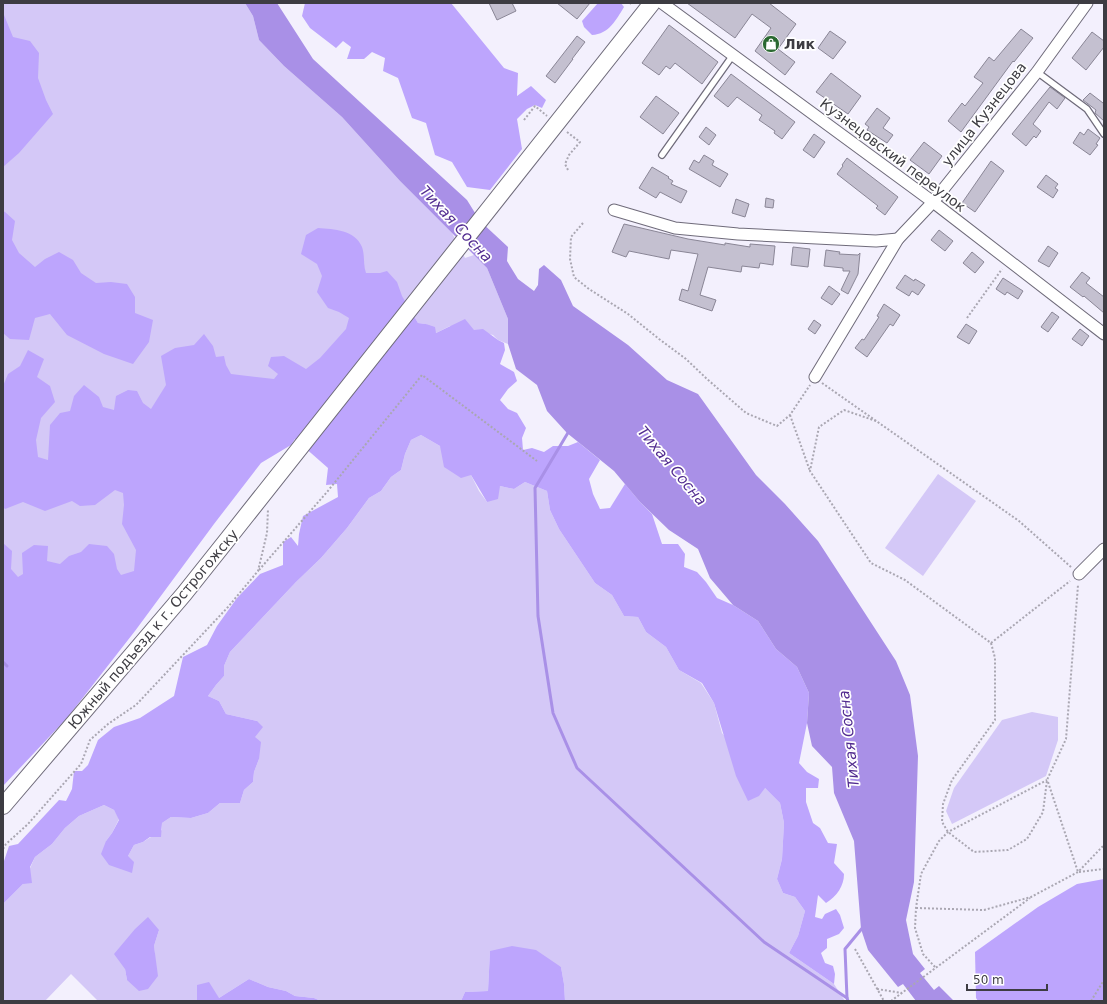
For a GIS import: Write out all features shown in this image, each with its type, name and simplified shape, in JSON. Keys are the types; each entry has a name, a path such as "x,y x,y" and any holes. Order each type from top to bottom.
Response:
{"main road":[{"name":"Южный подъезд к г. Острогожску","path":"3,806 184,594 652,3"}],"street":[{"name":"Кузнецовский переулок","path":"662,3 933,202 1104,334"},
{"name":"улица Кузнецова","path":"815,378 898,239 933,202 1037,72 1087,3"},
{"path":"614,210 674,228 738,234 876,241 898,239"},
{"path":"1079,574 1104,548"}],"lane":[{"path":"662,156 733,55"},
{"path":"1037,72 1087,109 1104,134"}],"path":[{"path":"524,120 535,106 556,125 580,142 569,155 565,164 568,170"},
{"path":"583,223 571,237 570,260 574,277 589,289 628,314 686,359 706,379 746,413 776,426 790,415 815,378 1019,521 1079,574"},
{"path":"967,318 1009,260"},
{"path":"3,849 6,844 28,824 81,764 90,740 108,724 136,705 228,607 327,492 422,375 537,461"},
{"path":"810,471 820,427 844,410 876,421"},
{"path":"790,415 810,471 871,562 904,580 991,643 995,658 995,720 952,780 943,804 942,822 948,832 974,852 1008,850 1027,839 1043,812 1047,780 1066,739 1079,574"},
{"path":"258,571 267,533 269,486"},
{"path":"991,643 1079,574"},
{"path":"935,967 923,954 915,928 916,908 921,874 939,842 948,832 1047,780"},
{"path":"1047,780 1078,872"},
{"path":"891,1001 1031,897 1078,872 1104,845"},
{"path":"1078,872 1104,869"},
{"path":"916,908 984,910 1031,897"},
{"path":"855,949 884,1001"},
{"path":"1090,1001 1104,980"},
{"path":"877,989 902,993"}],"shaded area":[{"path":"3,3 245,3 253,16 259,40 284,66 342,117 400,181 452,233 465,258 474,255 487,268 508,319 508,344 498,340 493,335 450,326 436,333 426,324 418,323 402,297 275,422 152,579 3,743"},
{"path":"305,3 451,3 504,68 518,73 517,96 531,86 546,100 542,108 535,105 527,109 517,119 522,149 490,190 467,187 452,162 435,155 426,123 412,118 398,78 383,71 385,58 372,52 364,59 347,59 351,47 343,41 336,48 310,28 302,16"},
{"path":"598,3 621,3 624,7 611,26 603,32 592,35 584,27 582,21"},
{"path":"3,15 13,37 30,41 39,53 38,78 53,114 19,153 3,167"},
{"path":"3,211 15,221 12,240 19,253 35,267 45,259 59,252 73,260 81,273 96,283 111,282 127,284 135,297 135,313 153,320 149,342 133,364 104,354 67,335 50,314 35,318 29,340 10,339 3,333"},
{"path":"318,228 343,232 359,241 362,247 366,273 380,273 387,271 397,282 402,296 418,323 435,327 436,333 465,319 474,330 483,329 504,343 505,350 500,364 514,372 517,381 508,389 500,400 508,409 517,413 526,428 522,438 523,450 532,448 544,452 553,446 568,446 578,442 600,460 589,479 593,494 600,509 610,508 625,484 652,514 662,544 678,544 685,554 684,567 697,572 717,598 733,605 758,621 776,649 797,667 809,693 807,723 799,763 807,772 819,779 818,788 806,788 806,802 813,823 820,828 828,843 837,844 834,863 844,874 841,887 837,894 830,900 826,903 818,895 815,917 822,919 825,914 836,909 840,915 844,928 839,934 827,939 827,948 821,953 825,963 833,966 835,974 834,984 789,953 798,936 805,911 795,897 783,893 777,879 782,859 784,823 780,803 765,788 759,796 748,801 736,776 714,703 702,683 679,670 666,647 646,632 638,617 624,616 612,595 595,583 559,529 550,510 547,491 525,482 514,489 500,486 498,499 487,502 471,475 461,478 444,467 440,446 421,435 411,440 405,454 401,470 391,477 381,491 369,498 347,528 321,558 296,582 230,652 224,666 224,676 208,696 219,701 226,714 257,721 263,727 255,737 261,742 259,759 254,772 253,782 244,790 240,803 220,803 208,813 191,818 171,817 162,823 161,837 150,837 143,842 134,845 128,856 134,862 132,873 109,865 101,854 106,841 119,820 114,810 104,805 79,816 65,828 52,844 35,857 30,867 32,883 23,884 3,904 3,864 9,846 18,844 59,800 66,801 72,789 74,771 82,771 88,765 98,740 114,727 140,718 174,696 183,657 207,645 217,626 237,598 260,574 283,565 283,542 291,537 298,546 303,516 338,497 337,484 326,485 328,468 295,439 291,445 261,463 135,631 67,718 3,786 3,543 12,551 11,569 18,577 23,574 22,553 34,545 48,546 47,561 60,564 69,556 81,552 89,544 107,546 114,554 117,569 121,575 134,571 136,550 122,524 124,505 123,493 115,490 95,505 80,506 72,501 45,511 23,502 5,509 3,507 3,386 8,374 20,366 28,350 44,359 37,377 50,386 55,402 41,418 36,440 38,457 48,460 50,425 60,413 70,411 74,396 84,385 99,397 103,407 114,410 116,396 128,390 137,391 143,403 151,409 166,385 161,356 175,348 194,345 204,334 213,346 216,357 224,356 226,365 231,374 274,379 278,374 268,366 271,357 284,356 306,369 320,358 346,329 349,318 328,308 317,292 322,276 317,264 301,254 306,235"},
{"path":"421,435 440,446 471,475 479,491 487,502 500,486 514,489 525,482 547,491 550,510 559,529 595,583 612,595 624,616 638,617 646,632 666,647 679,670 701,683 714,703 722,733 765,788 780,803 784,823 782,859 777,879 783,893 795,897 805,911 798,936 789,953 834,984 845,1001 565,1001 561,967 490,951 488,991 465,992 461,1001 321,1001 314,998 295,996 286,991 268,987 249,979 219,998 193,1001 98,1001 71,974 45,1001 3,1001 3,904 23,884 35,857 52,844 65,828 79,816 104,805 114,810 119,819 106,841 128,856 134,845 143,842 162,830 162,823 171,817 191,818 208,813 220,803 240,803 244,790 253,782 254,772 259,759 254,737 257,721 226,714 219,701 208,696 224,676 224,666 230,652 296,582 321,558 347,528 369,498 381,491 391,477 401,470 405,454 411,440","holes":["159,930 154,946 155,958 127,980 125,969"]},
{"path":"938,474 976,501 923,576 885,548"},
{"path":"1032,712 1058,717 1058,740 1046,776 952,824 946,811 954,788 1002,720"},
{"path":"1104,879 1104,1001 978,1001 976,998 975,952 1038,907 1077,884"},
{"path":"148,917 159,930 154,946 158,976 148,989 139,991 127,980 125,969 114,954 135,929"},
{"path":"512,946 536,950 561,967 565,1001 461,1001 465,992 488,991 490,951"},
{"path":"249,979 268,987 286,991 295,996 314,998 321,1001 193,1001 197,1000 197,985 209,982 219,998"}],"water":[{"name":"Тихая Сосна","path":"245,3 277,3 313,59 467,200 480,221 508,247 507,261 518,279 534,291 538,285 539,269 544,265 561,280 573,306 628,345 667,380 698,394 756,475 785,504 818,541 896,661 910,695 918,756 914,882 906,920 913,954 925,969 920,973 934,990 939,986 954,1001 916,1001 903,984 898,987 868,950 861,929 854,841 834,793 832,767 812,746 807,723 809,693 797,667 776,649 758,621 733,605 710,578 698,549 669,530 640,502 614,471 567,433 547,411 537,385 516,369 508,344 508,319 487,268 400,181 342,117 284,66 259,40 253,16"}],"building":[{"path":"489,3 512,3 516,11 497,20"},
{"path":"557,3 590,3 577,19"},
{"path":"687,3 769,3 796,24 778,49 795,62 785,75 755,51 771,28 752,14 735,38"},
{"path":"669,25 718,62 702,84 675,63 670,69 666,66 659,75 642,63"},
{"path":"1021,29 1033,38 1014,62 1013,61 961,132 948,121 962,103 965,106 983,83 974,77 989,57 994,61"},
{"path":"830,31 846,42 833,59 818,48"},
{"path":"1092,32 1104,41 1104,47 1086,70 1072,58"},
{"path":"577,36 585,42 555,83 546,76"},
{"path":"831,73 861,96 848,114 816,92"},
{"path":"731,74 795,122 782,139 774,133 775,131 759,120 762,115 737,97 728,107 714,96"},
{"path":"1050,87 1065,98 1057,109 1049,102 1033,124 1041,131 1036,138 1034,136 1026,146 1012,134"},
{"path":"1090,93 1103,103 1104,101 1104,121 1095,113 1096,110 1083,100"},
{"path":"656,96 679,113 663,134 640,117"},
{"path":"877,108 890,118 883,128 893,135 887,143 867,130 869,127 865,124"},
{"path":"706,127 716,135 709,145 699,137"},
{"path":"1088,129 1100,138 1096,144 1098,145 1090,155 1073,143 1080,132 1084,135"},
{"path":"814,134 825,142 814,158 803,150"},
{"path":"924,142 942,156 929,174 910,160"},
{"path":"704,155 714,161 712,165 728,174 720,187 689,169 694,160 699,163"},
{"path":"847,158 898,197 885,215 876,208 878,206 837,174"},
{"path":"991,161 1004,171 975,212 962,203"},
{"path":"652,167 669,177 668,178 673,181 671,184 687,191 681,203 660,192 656,198 639,188"},
{"path":"1046,175 1058,184 1055,188 1058,190 1053,198 1037,187"},
{"path":"766,198 774,200 773,208 765,207"},
{"path":"736,199 749,204 745,217 732,213"},
{"path":"624,224 688,239 725,245 725,243 750,247 750,244 775,246 773,265 760,263 759,268 742,266 741,272 708,267 700,295 716,300 712,311 679,300 682,289 688,291 698,254 671,250 669,259 629,251 626,257 612,252"},
{"path":"939,230 953,241 945,251 931,240"},
{"path":"1048,246 1058,253 1049,267 1038,261"},
{"path":"793,247 810,249 808,267 791,265"},
{"path":"826,250 840,252 839,254 858,255 860,253 858,274 848,294 841,290 850,271 843,271 843,268 824,266"},
{"path":"972,252 984,262 975,273 963,263"},
{"path":"1082,272 1090,278 1086,283 1104,297 1104,313 1084,296 1083,297 1070,287"},
{"path":"905,275 914,281 915,279 925,285 918,295 912,291 909,296 896,288"},
{"path":"1003,278 1023,291 1018,299 1007,292 1005,295 996,289"},
{"path":"829,286 840,294 832,305 821,298"},
{"path":"884,304 900,315 893,326 890,324 867,357 855,348 862,339 864,340 879,317 877,316"},
{"path":"1052,312 1059,317 1048,332 1041,327"},
{"path":"814,320 821,325 815,334 808,329"},
{"path":"966,324 977,331 969,344 957,337"},
{"path":"1080,329 1089,336 1082,346 1072,339"}],"waterway":[{"path":"569,431 535,488 538,616 553,713 577,768 764,942 847,998"},
{"path":"3,662 7,666"},
{"path":"848,1001 845,949 864,926"}],"place":[{"name":"Лик","path":"771,44"}]}
